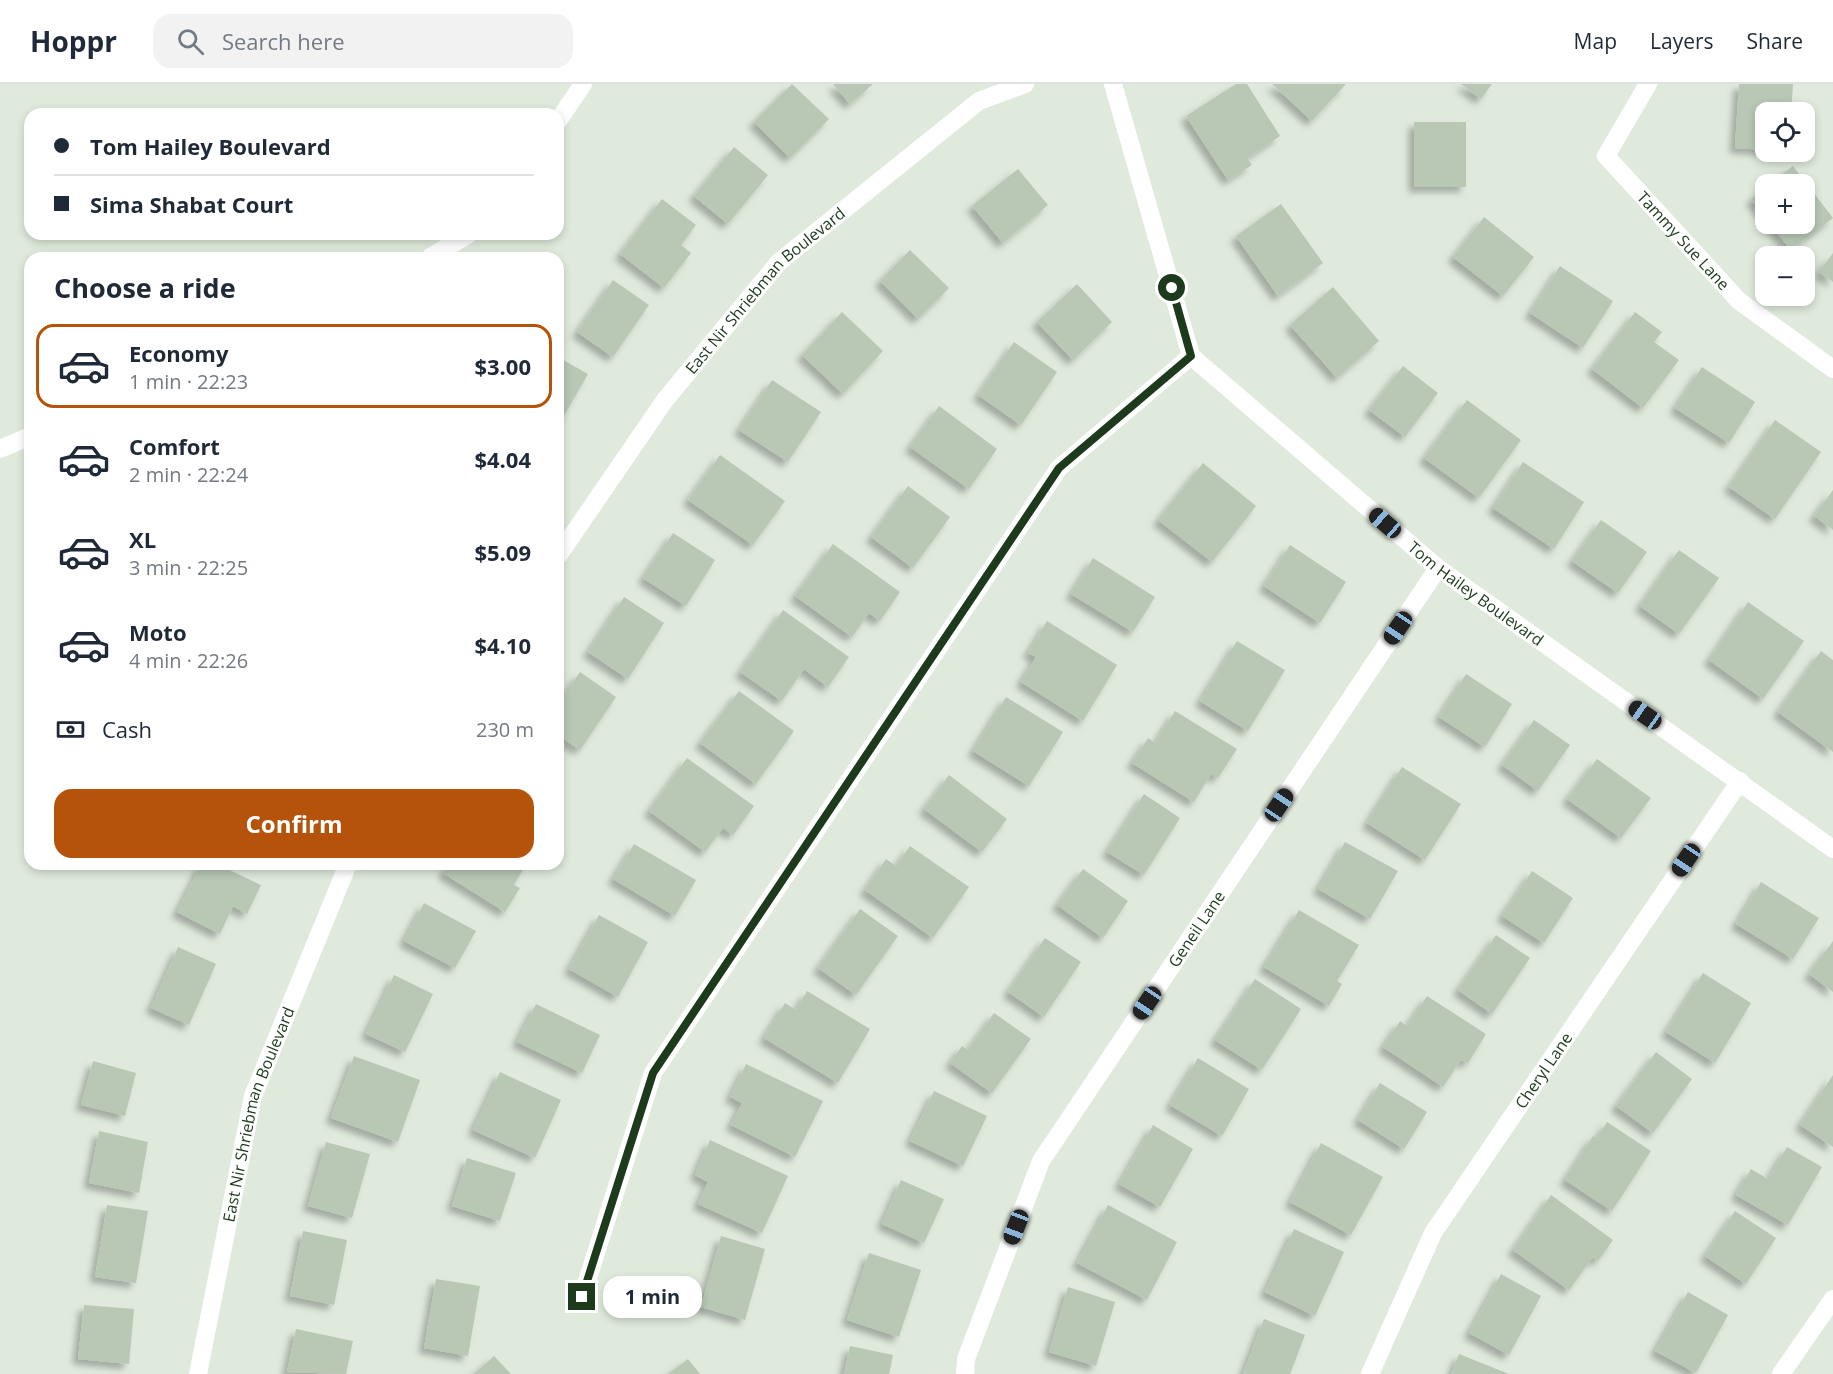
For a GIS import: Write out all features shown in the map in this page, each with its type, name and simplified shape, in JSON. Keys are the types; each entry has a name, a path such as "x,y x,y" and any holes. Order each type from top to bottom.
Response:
{"street":[{"path":"564,112 584,84"},
{"name":"East Nir Shriebman Boulevard","path":"564,547 665,400 779,262 979,102 1025,84"},
{"path":"582,1297 653,1073 1059,468 1191,356 1113,84"},
{"name":"Tammy Sue Lane","path":"1648,84 1606,156 1739,301 1833,369"},
{"path":"439,252 460,240"},
{"name":"Tom Hailey Boulevard","path":"1191,356 1438,568 1833,849"},
{"path":"0,449 24,439"},
{"name":"Geneil Lane","path":"965,1374 966,1359 1041,1161 1438,568"},
{"name":"Cheryl Lane","path":"1370,1374 1433,1233 1740,781"},
{"name":"East Nir Shriebman Boulevard","path":"198,1374 253,1096 346,870"},
{"path":"1781,1374 1833,1299"}],"building":[{"path":"792,84 829,119 790,158 754,122"},
{"path":"833,84 873,84 850,104"},
{"path":"1236,84 1247,84 1280,136 1247,158 1252,165 1228,180 1186,116"},
{"path":"1272,84 1346,84 1312,121"},
{"path":"1461,84 1492,84 1481,99"},
{"path":"1739,84 1793,84 1792,102 1755,102 1755,149 1735,148"},
{"path":"1414,122 1466,122 1466,187 1414,187"},
{"path":"734,147 768,175 728,224 694,196"},
{"path":"1793,166 1799,174 1782,174"},
{"path":"1018,169 1048,205 1003,243 972,206"},
{"path":"1815,195 1833,218 1815,232"},
{"path":"662,199 696,225 681,245 691,253 664,288 620,254"},
{"path":"1281,204 1323,263 1278,296 1236,236"},
{"path":"1484,217 1534,257 1503,296 1453,257"},
{"path":"1778,234 1812,234 1796,246 1788,246"},
{"path":"910,250 949,288 918,319 880,281"},
{"path":"1833,253 1833,282 1819,272"},
{"path":"1560,266 1613,301 1583,348 1530,313"},
{"path":"613,280 649,305 613,357 577,332"},
{"path":"1077,284 1112,322 1073,360 1037,322"},
{"path":"1333,287 1379,341 1337,378 1290,325"},
{"path":"842,312 883,351 843,394 802,355"},
{"path":"1635,312 1662,332 1654,342 1679,360 1643,408 1592,369"},
{"path":"1014,342 1057,372 1021,425 978,395"},
{"path":"564,360 588,374 564,416"},
{"path":"1403,366 1438,393 1405,437 1369,410"},
{"path":"1702,367 1755,402 1729,443 1675,408"},
{"path":"772,380 821,412 788,462 739,430"},
{"path":"1467,400 1521,440 1479,498 1424,458"},
{"path":"939,406 997,449 969,489 910,447"},
{"path":"1775,420 1821,452 1775,519 1729,487"},
{"path":"720,455 785,501 753,545 688,500"},
{"path":"1523,462 1584,502 1554,549 1493,508"},
{"path":"1203,463 1256,506 1212,562 1158,520"},
{"path":"908,486 950,517 913,568 871,537"},
{"path":"1833,490 1833,530 1814,516"},
{"path":"1601,520 1647,552 1618,593 1572,561"},
{"path":"673,533 715,560 686,606 643,578"},
{"path":"833,544 900,592 880,621 869,613 852,637 795,596"},
{"path":"1290,545 1346,582 1320,623 1264,586"},
{"path":"1679,550 1719,578 1679,634 1640,606"},
{"path":"1093,558 1155,597 1133,632 1071,594"},
{"path":"624,597 664,623 628,679 588,652"},
{"path":"1748,602 1804,641 1763,699 1709,660"},
{"path":"783,610 849,657 828,687 804,669 782,701 740,672"},
{"path":"1047,621 1117,665 1083,721 1021,682 1036,657 1028,653"},
{"path":"1237,641 1285,670 1248,731 1200,701"},
{"path":"1821,651 1833,660 1833,752 1778,712"},
{"path":"580,672 616,697 580,750 564,739 564,695"},
{"path":"1466,674 1512,704 1485,747 1439,717"},
{"path":"739,691 794,731 756,784 700,743"},
{"path":"1006,697 1063,732 1029,786 973,751"},
{"path":"1175,711 1237,749 1218,778 1211,774 1194,802 1132,763 1148,738 1155,743"},
{"path":"1534,720 1570,745 1538,791 1502,765"},
{"path":"687,758 754,806 733,835 723,828 705,852 649,811"},
{"path":"1597,759 1651,798 1621,838 1567,799"},
{"path":"1402,767 1461,804 1425,860 1367,823"},
{"path":"949,775 1007,819 982,852 924,809"},
{"path":"1144,794 1180,818 1144,875 1107,852"},
{"path":"1345,842 1398,871 1370,919 1318,889"},
{"path":"634,844 696,880 675,916 613,879"},
{"path":"910,846 969,887 933,938 865,890 886,859 896,866"},
{"path":"1083,869 1128,901 1103,938 1057,905"},
{"path":"198,870 230,870 261,885 247,914 233,906 220,934 177,912"},
{"path":"445,870 523,870 514,885 520,888 505,912 443,873"},
{"path":"1532,871 1573,898 1544,943 1502,916"},
{"path":"1761,882 1819,918 1793,959 1736,924"},
{"path":"424,903 476,931 455,968 404,941"},
{"path":"860,909 898,936 856,995 818,968"},
{"path":"1299,910 1359,945 1337,981 1342,984 1329,1006 1264,967"},
{"path":"599,915 648,942 618,997 569,969"},
{"path":"1496,935 1530,958 1492,1014 1458,990"},
{"path":"1045,938 1081,962 1044,1017 1008,992"},
{"path":"1833,941 1833,992 1809,974"},
{"path":"178,947 216,964 189,1025 151,1008"},
{"path":"1703,973 1751,1003 1715,1063 1666,1032"},
{"path":"394,975 433,994 405,1052 366,1034"},
{"path":"1255,979 1301,1009 1262,1070 1215,1040"},
{"path":"807,991 870,1029 838,1083 764,1038 785,1003 796,1010"},
{"path":"1427,996 1486,1034 1468,1063 1461,1060 1443,1087 1383,1047 1400,1021 1407,1026"},
{"path":"536,1004 600,1035 582,1073 517,1042"},
{"path":"994,1013 1031,1039 992,1093 950,1063 962,1046 968,1050"},
{"path":"1656,1052 1692,1079 1653,1133 1616,1106"},
{"path":"354,1056 420,1080 398,1142 331,1118"},
{"path":"1198,1058 1249,1089 1222,1136 1170,1105"},
{"path":"93,1061 136,1073 125,1116 81,1105"},
{"path":"746,1064 823,1101 795,1157 731,1125 742,1103 730,1097"},
{"path":"500,1072 561,1100 535,1158 473,1130"},
{"path":"1833,1075 1833,1147 1800,1125"},
{"path":"1380,1083 1427,1112 1404,1149 1358,1120"},
{"path":"934,1091 987,1116 963,1166 910,1141"},
{"path":"1607,1122 1651,1151 1612,1211 1565,1180 1593,1136 1597,1138"},
{"path":"1153,1125 1193,1149 1160,1207 1119,1184"},
{"path":"99,1131 148,1142 139,1193 89,1183"},
{"path":"710,1140 788,1176 762,1233 698,1204 708,1182 695,1175"},
{"path":"326,1142 370,1154 352,1218 308,1206"},
{"path":"1321,1143 1383,1177 1351,1235 1290,1202"},
{"path":"1787,1147 1822,1167 1788,1225 1736,1195 1751,1169 1768,1179"},
{"path":"467,1158 516,1173 500,1221 452,1206"},
{"path":"901,1180 944,1199 924,1243 882,1224"},
{"path":"1551,1195 1613,1240 1598,1261 1593,1257 1569,1290 1513,1250"},
{"path":"107,1205 148,1211 136,1283 95,1277"},
{"path":"1108,1205 1177,1242 1147,1300 1077,1263"},
{"path":"1735,1211 1776,1238 1746,1284 1705,1256"},
{"path":"1294,1229 1344,1252 1315,1316 1265,1292"},
{"path":"303,1231 347,1240 334,1305 290,1296"},
{"path":"721,1236 765,1249 745,1320 701,1307"},
{"path":"869,1253 921,1270 899,1337 847,1320"},
{"path":"1501,1274 1541,1296 1509,1355 1469,1333"},
{"path":"436,1279 480,1286 468,1356 424,1348"},
{"path":"1068,1287 1115,1302 1096,1366 1049,1352"},
{"path":"1688,1292 1728,1315 1696,1373 1655,1351"},
{"path":"84,1305 134,1309 129,1364 78,1359"},
{"path":"1264,1319 1305,1335 1290,1374 1243,1374"},
{"path":"296,1329 353,1341 346,1374 287,1372"},
{"path":"850,1346 893,1355 889,1374 844,1374"},
{"path":"1459,1354 1509,1374 1451,1374"},
{"path":"494,1356 511,1374 474,1374"},
{"path":"688,1359 700,1374 668,1374"}],"route":[{"path":"582,1297 653,1073 1059,468 1191,356 1172,288"}]}
